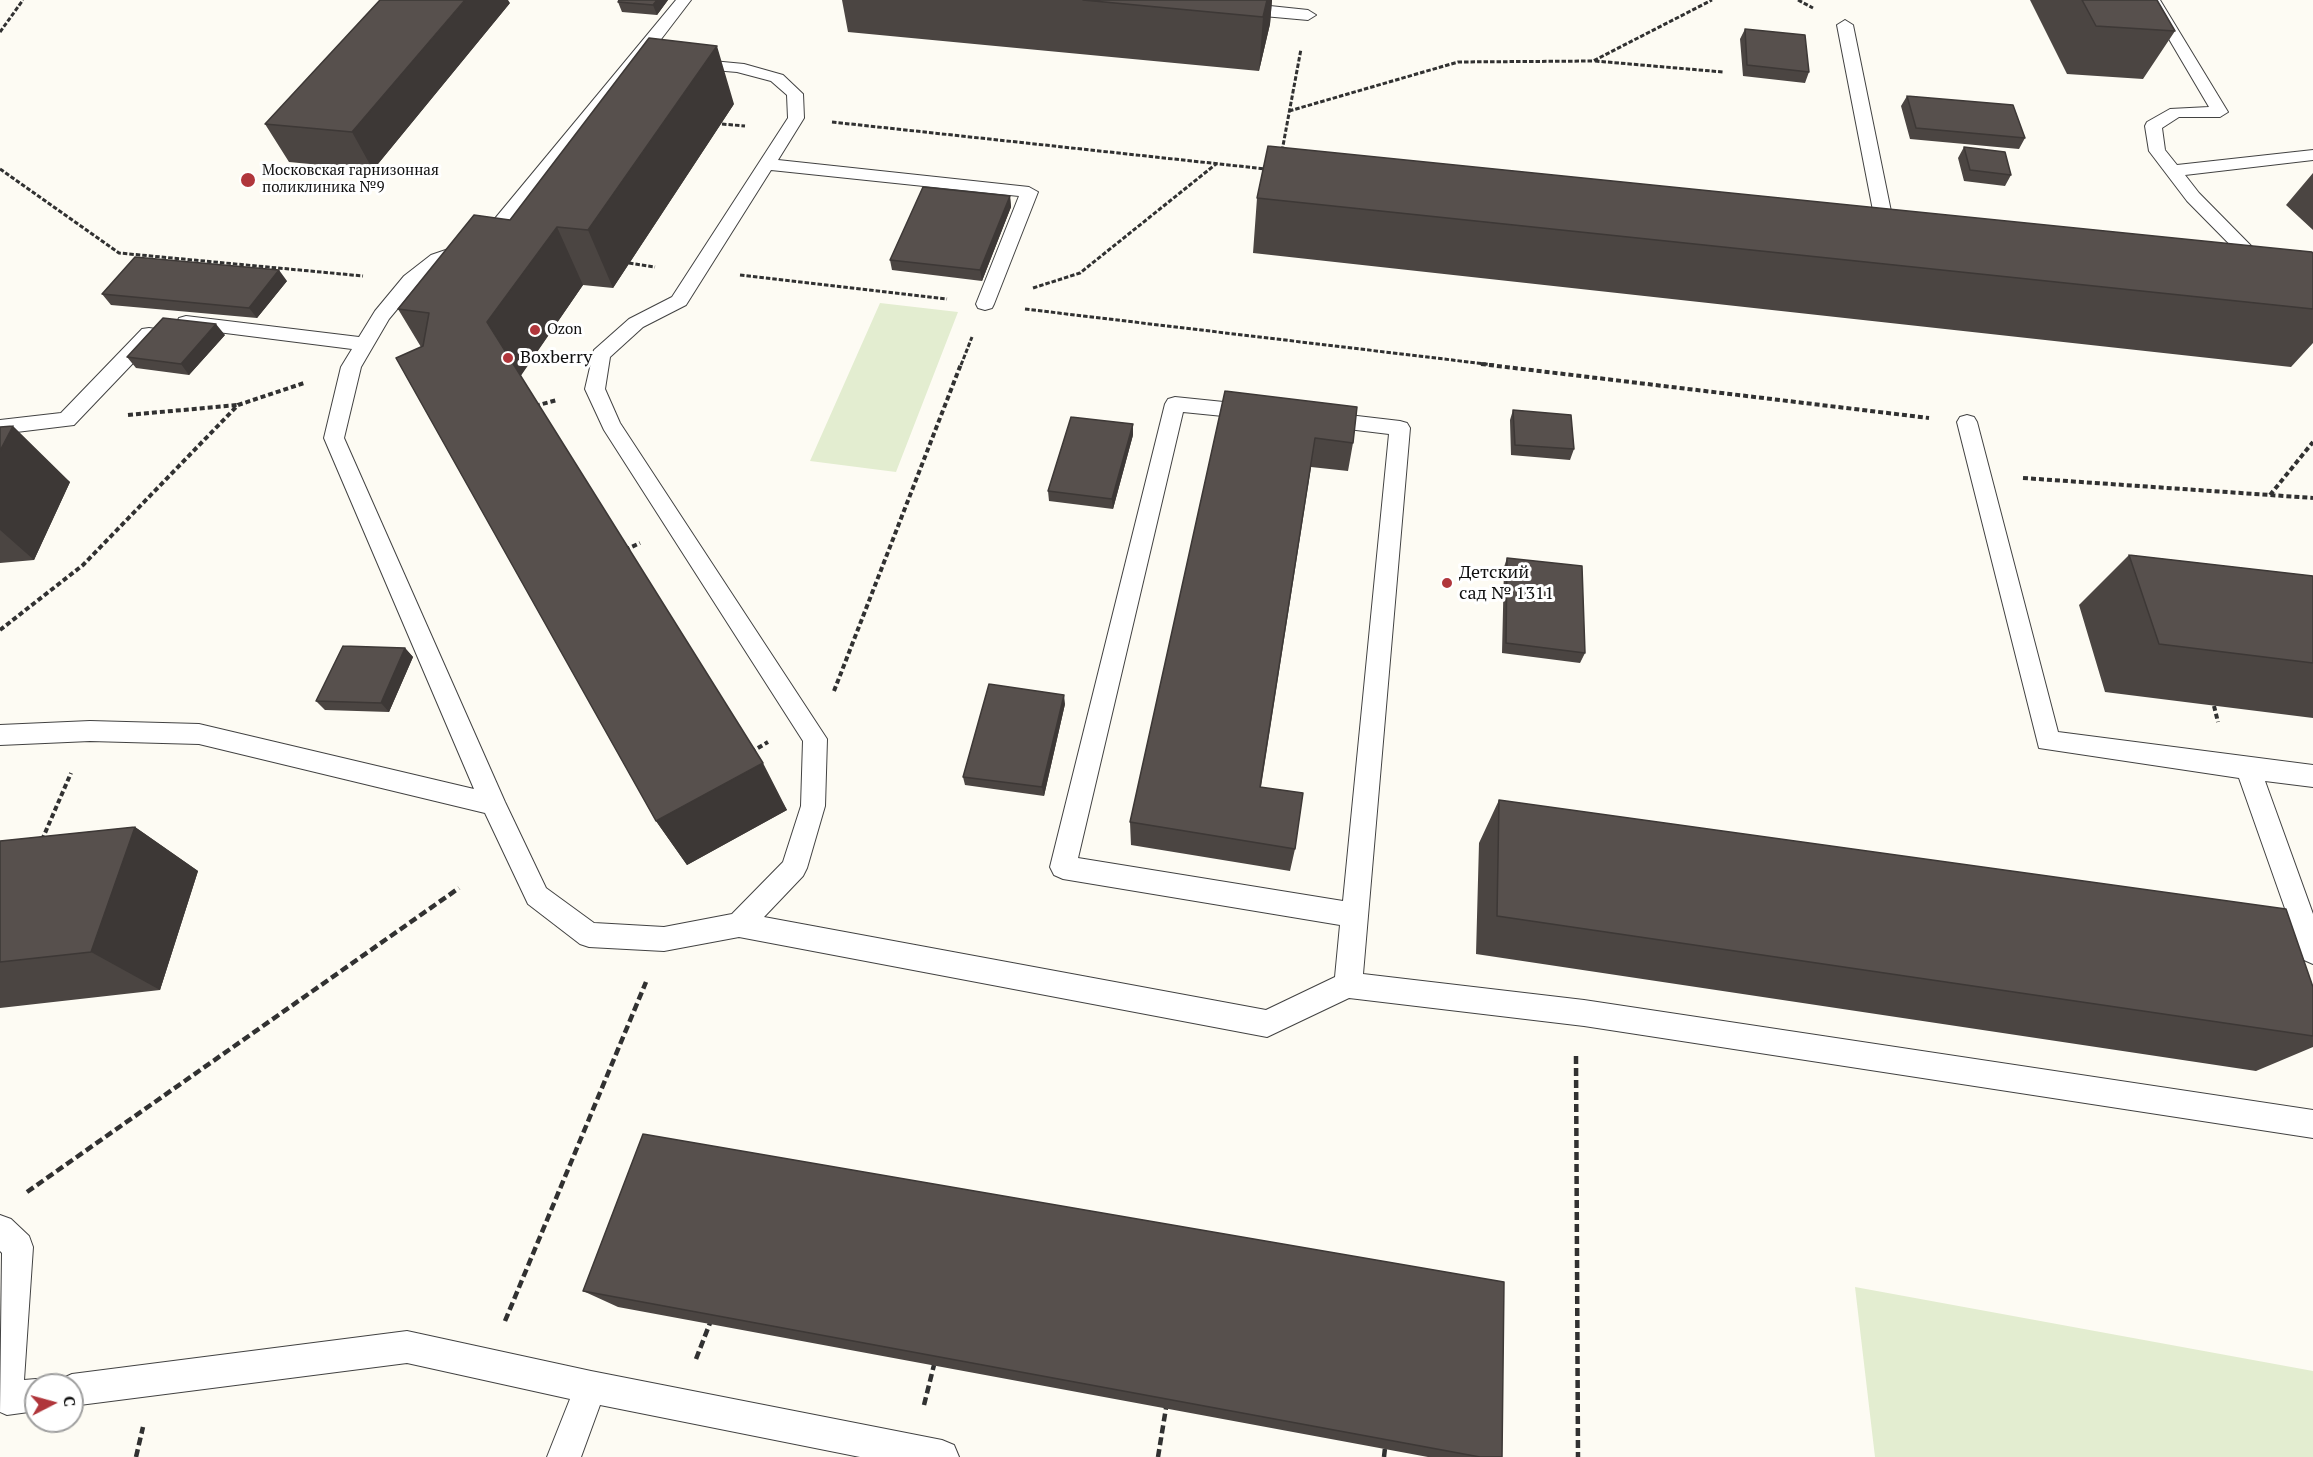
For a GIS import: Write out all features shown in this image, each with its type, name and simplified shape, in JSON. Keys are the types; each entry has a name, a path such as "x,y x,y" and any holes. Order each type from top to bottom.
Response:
{"lane":[{"path":"684,0 638,59 484,243 437,260 411,280 382,315 351,367 334,438 493,804 537,896 589,936 664,939 739,925 1267,1024 1348,985 1576,1012 2313,1124"},
{"path":"1220,0 1219,7 1308,15"},
{"path":"2153,0 2220,112 2176,112 2153,126 2157,151 2193,197 2269,272 2241,267"},
{"path":"1845,25 1886,231"},
{"path":"638,59 738,67 777,78 795,94 796,118 679,301 636,323 601,355 595,389 610,425 815,739 813,806 794,868 739,925"},
{"path":"2173,171 2313,155"},
{"path":"766,164 1029,192 985,304"},
{"path":"1863,229 1908,233"},
{"path":"0,427 67,420 163,319 365,344"},
{"path":"1270,414 1175,404 1063,867 1354,915"},
{"path":"1305,417 1400,428 1348,985"},
{"path":"1967,422 2048,741 2313,776"},
{"path":"0,735 90,731 199,735 493,804"},
{"path":"2248,769 2313,951"},
{"path":"0,1230 18,1247 8,1399 24,1397"},
{"path":"84,1388 407,1347 487,1362 591,1387 942,1457"},
{"path":"564,1457 591,1387"}],"path":[{"path":"0,32 23,0"},
{"path":"1593,61 1712,0"},
{"path":"1280,160 1308,15"},
{"path":"1289,111 1458,62 1593,61 1723,72"},
{"path":"796,118 1268,169"},
{"path":"0,169 119,253 411,280"},
{"path":"815,739 985,304 1967,422"},
{"path":"67,420 238,405 351,367"},
{"path":"0,630 83,565 238,405"},
{"path":"2270,495 2313,442"},
{"path":"1981,476 2313,498"},
{"path":"39,848 90,731"},
{"path":"20,1197 459,888"},
{"path":"487,1362 664,939"},
{"path":"1576,1012 1578,1457"},
{"path":"1158,1457 1166,1408"},
{"path":"1384,1457 1385,1448"}],"green space":[{"path":"880,303 958,312 896,472 810,461"},
{"path":"1855,1287 2313,1371 2313,1457 1875,1457"}],"building":[{"path":"380,0 465,0 352,132 265,124"},
{"path":"619,0 657,0 653,5 618,2"},
{"path":"1083,0 1267,0 1263,17"},
{"path":"2082,0 2157,0 2175,31 2096,26"},
{"path":"1745,29 1805,35 1809,72 1747,65"},
{"path":"649,38 717,46 588,230 557,227 487,322 763,763 656,821 396,358 423,346 429,313 398,309 474,215 510,220"},
{"path":"1907,96 2013,105 2025,138 1916,128"},
{"path":"1268,146 2312,252 2313,309 1257,198"},
{"path":"1964,147 2005,152 2011,175 1970,170"},
{"path":"923,187 1010,196 980,270 890,260"},
{"path":"135,257 279,270 249,308 102,294"},
{"path":"163,318 216,324 181,364 127,357"},
{"path":"1225,391 1357,407 1353,443 1315,438 1260,787 1303,793 1295,849 1130,822"},
{"path":"1513,410 1571,415 1574,449 1515,445"},
{"path":"1071,417 1133,424 1112,499 1048,491"},
{"path":"13,426 0,451 0,427"},
{"path":"2129,555 2313,576 2313,663 2159,644"},
{"path":"1507,558 1582,566 1585,653 1506,643"},
{"path":"343,646 405,648 381,703 316,701"},
{"path":"989,684 1064,695 1042,787 963,777"},
{"path":"1499,800 2286,909 2313,987 2313,1036 1497,916"},
{"path":"135,827 91,952 0,962 0,841"},
{"path":"643,1134 1504,1282 1502,1457 1480,1457 583,1291"}],"place":[{"name":"Московская гарнизонная поликлиника №9","path":"248,180"},
{"name":"Ozon","path":"535,330"},
{"name":"Boxberry","path":"508,358"},
{"name":"Детский сад № 1311","path":"1447,583"}]}
